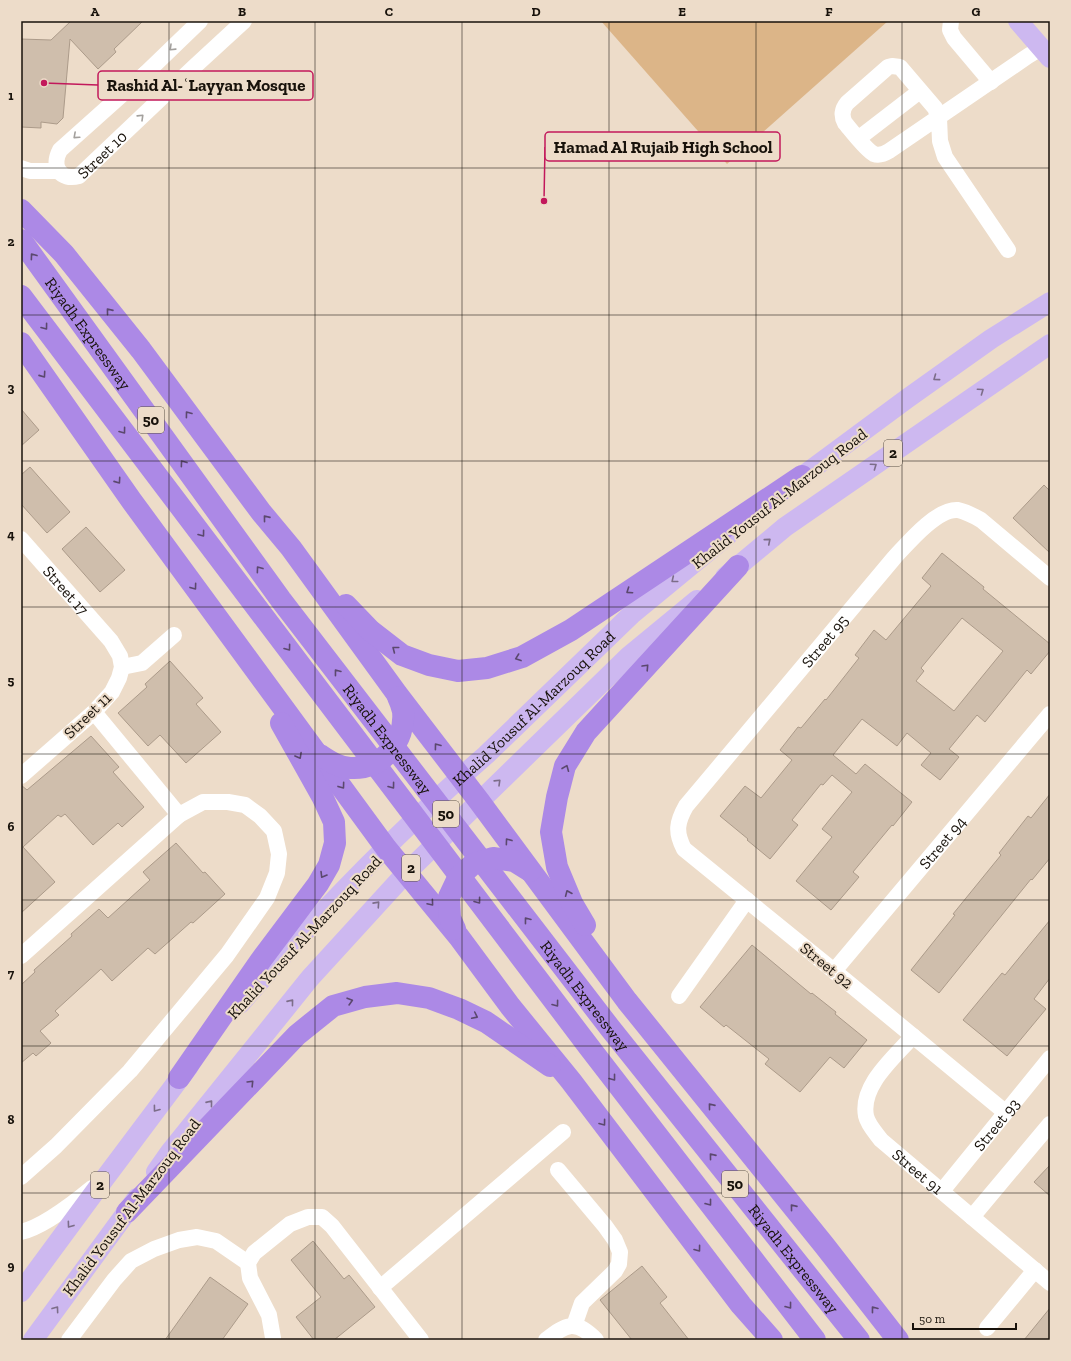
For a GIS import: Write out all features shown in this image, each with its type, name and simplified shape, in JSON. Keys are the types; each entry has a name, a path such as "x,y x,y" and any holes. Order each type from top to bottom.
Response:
{"highway":[{"path":"21,210 64,254 141,350 261,512 291,548 397,694 461,777 628,1001 824,1245 898,1340"},
{"name":"Riyadh Expressway","path":"21,240 282,600 610,1028 859,1340"},
{"name":"Riyadh Expressway","path":"21,296 589,1047 815,1340"},
{"path":"21,343 127,494 239,649 319,754 386,848 459,937 510,1006 571,1080 741,1305 772,1340"},
{"path":"291,548 371,631 402,655 429,665 458,671 487,668 522,657 571,630 802,476"},
{"path":"628,1001 572,903 557,867 551,832 565,766 586,732 738,566"},
{"path":"179,1078 261,960 318,884 329,866 335,842 334,822 322,796 239,649"},
{"path":"319,754 334,764 351,768 368,766 384,758 396,745 403,728 403,710 397,694"},
{"path":"459,937 450,918 450,897 458,878 473,864 493,858 514,861 531,872"},
{"path":"127,1212 297,1035 333,1006 365,996 397,993 429,998 459,1009 486,1022 571,1080"}],"main road":[{"path":"1018,21 1045,53"},
{"path":"991,339 1050,290"},
{"name":"Khalid Yousuf Al-Marzouq Road","path":"21,1292 179,1078 240,1003 335,898 386,848 486,755 632,614 802,476 991,339 1050,302"},
{"name":"Khalid Yousuf Al-Marzouq Road","path":"33,1340 170,1152 310,978 406,872 630,656 785,527 1050,344"}],"street":[{"name":"Street 10","path":"200,21 145,74 60,150 56,158 56,165 59,171 65,176 72,178 79,176 244,21"},
{"path":"951,21 950,30 954,38 991,82"},
{"path":"1008,250 946,157 940,141 938,118 935,108 900,67 888,67 847,103 843,109 843,120 870,152 877,155 882,155 938,118 991,82 1045,53"},
{"path":"145,74 148,86 152,91 158,94 165,94"},
{"path":"859,138 920,91"},
{"path":"21,168 30,171 59,171"},
{"name":"Street 95","path":"686,806 894,558 928,523 942,514 957,510 981,520 1050,578"},
{"name":"Street 17","path":"21,539 111,641 120,656 122,667"},
{"path":"122,667 142,663 174,635"},
{"name":"Street 11","path":"21,776 94,712 112,692 119,678 122,667"},
{"path":"94,712 179,815"},
{"name":"Street 94","path":"834,971 1050,714"},
{"path":"21,956 179,815 204,802 228,802 245,805 260,816 274,831 279,854 277,873 267,898 227,955 130,1071 56,1146 21,1177"},
{"name":"Street 92","path":"686,806 679,819 678,831 679,840 684,849 1005,1112"},
{"path":"678,996 747,900"},
{"name":"Street 91","path":"913,1036 874,1081 868,1092 866,1117 871,1127 881,1140 1050,1283"},
{"name":"Street 93","path":"942,1191 1050,1058"},
{"path":"972,1217 1050,1124"},
{"path":"380,1288 564,1132"},
{"path":"558,1170 605,1226 615,1240 620,1252 619,1264 615,1271 582,1303 574,1326"},
{"path":"21,1232 29,1230 69,1206 105,1178"},
{"path":"274,1339 269,1315 250,1278 248,1263 254,1253 290,1224 308,1217 322,1217 332,1226 421,1340"},
{"path":"69,1340 114,1280 131,1261 154,1249 179,1240 197,1237 216,1241 248,1263"},
{"path":"987,1328 1035,1270"},
{"path":"546,1340 559,1329 568,1326 574,1326 589,1333 596,1340"}],"shaded area":[{"path":"601,21 888,21 727,164"}],"building":[{"path":"71,21 143,21 114,49 116,52 98,69 70,39 63,118 57,124 41,122 41,128 21,127 21,39 51,40"},
{"path":"21,409 39,430 21,446"},
{"path":"30,467 70,512 47,533 21,504 21,475"},
{"path":"1044,485 1050,491 1050,553 1013,518"},
{"path":"86,527 125,570 100,592 62,549"},
{"path":"942,553 1050,644 1050,651 1031,674 1027,670 985,722 977,715 949,749 959,757 940,780 921,765 931,753 907,733 897,746 862,719 833,755 856,774 865,764 912,802 853,872 859,877 831,910 796,881 832,837 822,829 852,792 832,775 823,785 821,784 792,820 798,825 770,859 720,816 745,786 761,798 792,760 780,750 798,727 801,728 825,699 826,700 859,658 855,655 874,630 886,640 931,586 922,578","holes":["962,618 1003,651 954,711 916,681 924,671 921,668"]},
{"path":"170,661 203,698 196,704 221,732 186,763 160,735 148,746 118,713 147,687 145,684"},
{"path":"91,736 119,767 113,772 144,807 122,827 118,823 93,845 65,814 61,817 58,815 23,847 55,882 21,913 21,785 27,790"},
{"path":"1050,794 1050,858 1032,880 1031,879 939,993 911,970 955,915 953,914 1001,855 999,853 1028,816 1031,818"},
{"path":"176,843 203,873 205,872 225,894 155,954 148,948 112,981 101,969 55,1011 59,1015 40,1031 51,1043 36,1056 33,1053 21,1063 21,985 35,972 34,970 72,936 71,934 99,909 108,918 150,880 143,872"},
{"path":"1050,920 1050,978 1034,999 1046,1009 1007,1056 963,1020 1002,973 1005,975"},
{"path":"752,945 811,994 812,993 836,1012 835,1014 867,1040 844,1068 830,1057 800,1092 765,1064 769,1059 726,1025 724,1027 700,1007"},
{"path":"1050,1165 1050,1196 1034,1182"},
{"path":"313,1241 344,1279 349,1275 375,1307 334,1340 314,1340 296,1317 321,1297 291,1260"},
{"path":"642,1266 667,1297 660,1303 689,1340 632,1340 600,1300"},
{"path":"210,1277 248,1304 222,1340 165,1340"},
{"path":"1050,1308 1050,1340 1024,1340"}],"place":[{"name":"Rashid Al-ʿLayyan Mosque","path":"44,83"},
{"name":"Hamad Al Rujaib High School","path":"544,201"}]}
